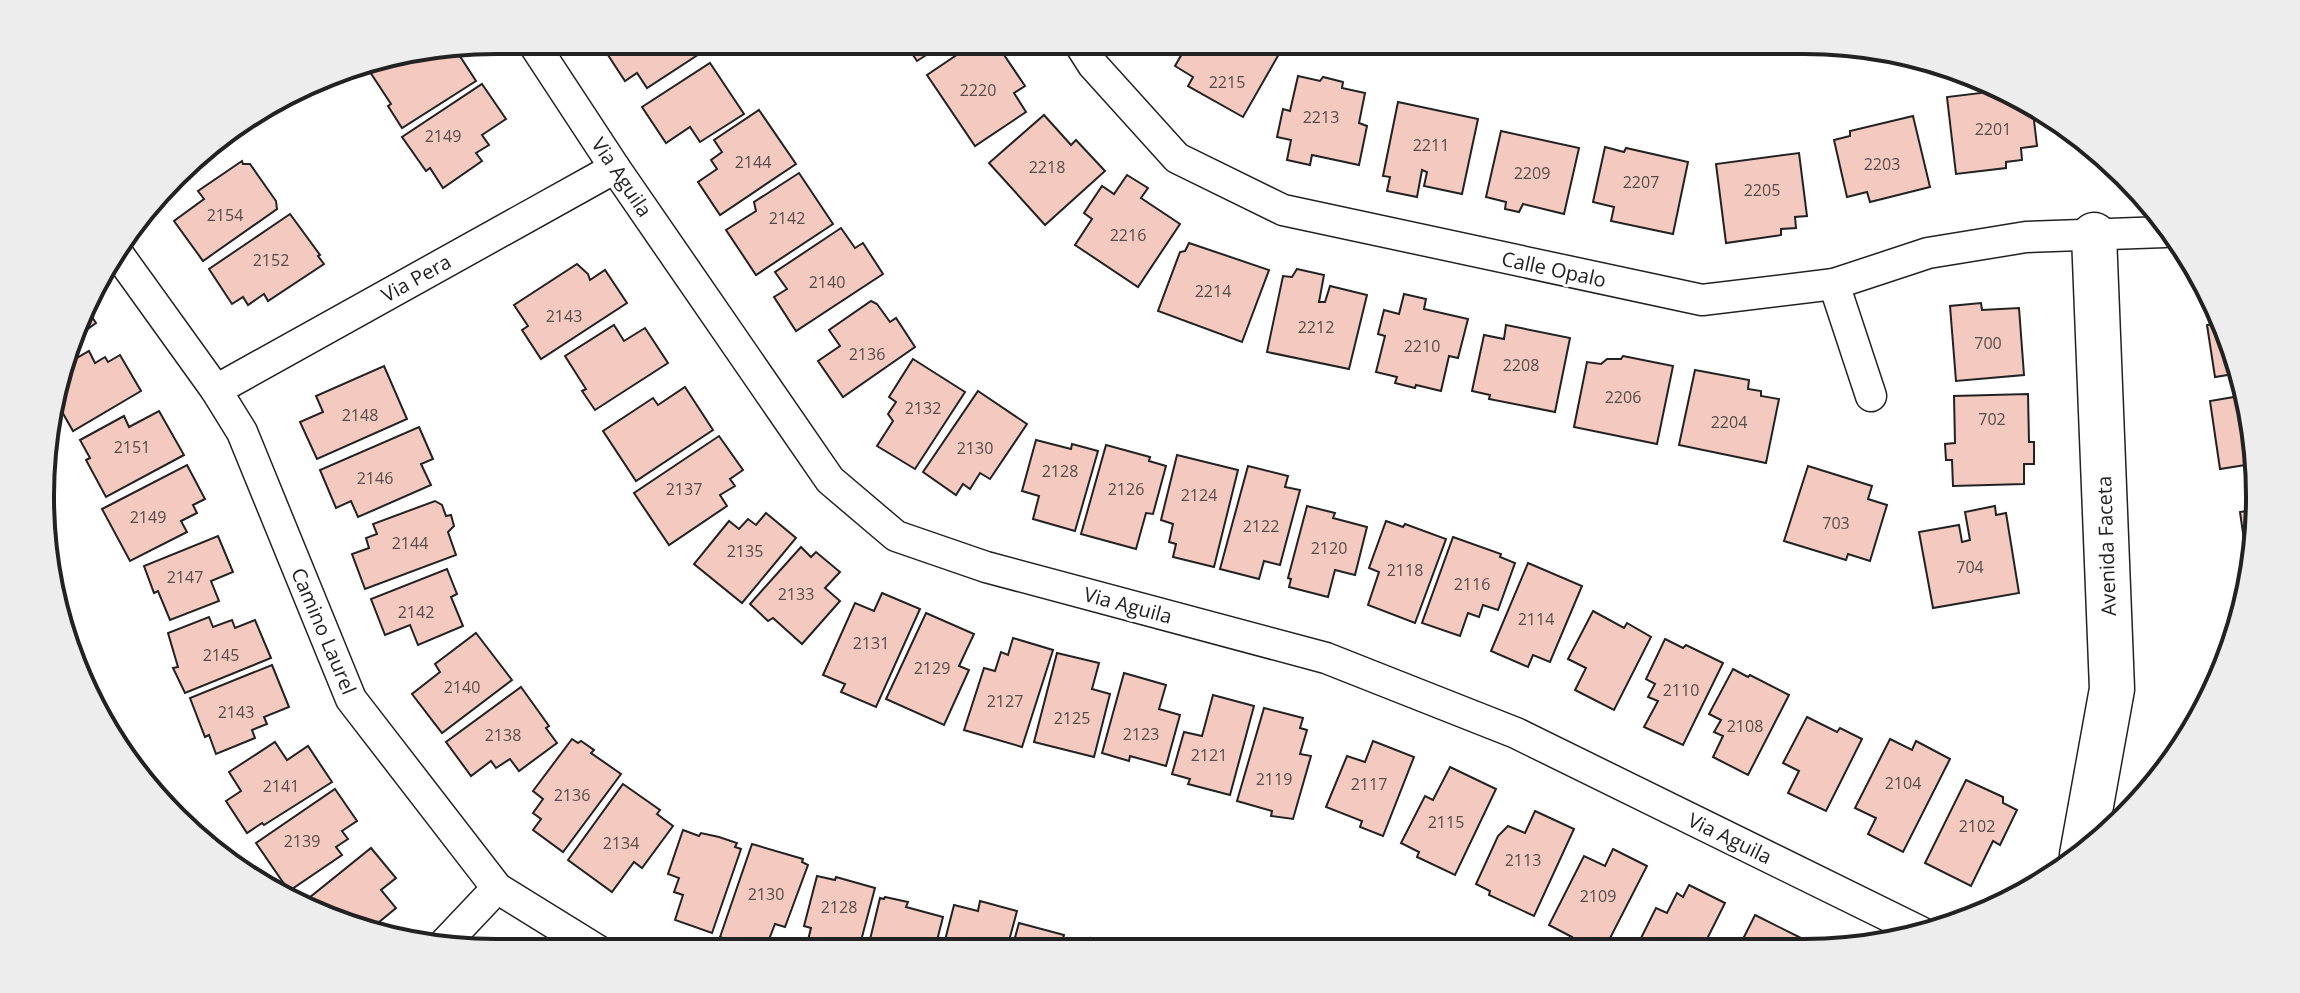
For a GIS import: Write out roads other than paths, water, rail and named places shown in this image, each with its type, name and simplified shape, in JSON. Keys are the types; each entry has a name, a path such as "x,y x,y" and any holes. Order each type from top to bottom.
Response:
{"street":[{"name":"Via Aguila","path":"540,54 830,480 896,536 986,567 1326,658 1516,733 1909,926"},
{"name":"Calle Opalo","path":"1086,54 1177,158 1283,210 1702,300 1834,284 1928,253 2026,237 2159,232"},
{"name":"Via Pera","path":"216,390 615,168"},
{"name":"Avenida Faceta","path":"2085,837 2112,689 2094,235"},
{"name":"Camino Laurel","path":"123,260 216,390 242,432 351,699 497,888 579,939"},
{"path":"1834,284 1871,396"},
{"path":"451,936 497,888"}]}
